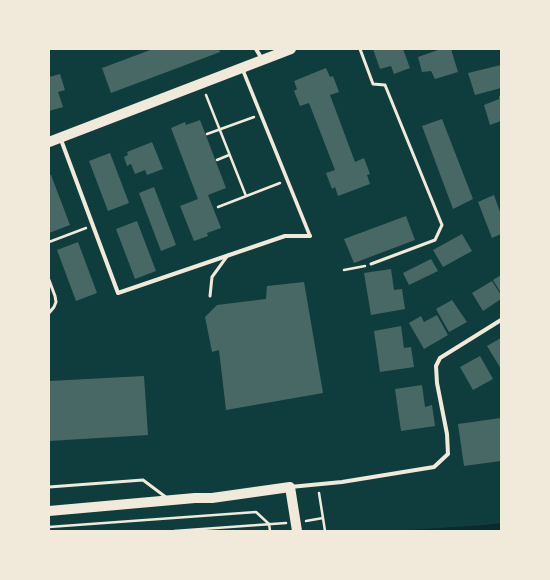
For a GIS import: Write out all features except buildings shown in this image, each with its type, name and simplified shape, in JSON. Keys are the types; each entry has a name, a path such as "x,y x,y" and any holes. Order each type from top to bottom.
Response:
{"main road":[{"path":"49,142 291,49"},
{"path":"49,511 195,498 212,498 290,488 296,527"}],"street":[{"path":"256,49 262,60"},
{"path":"60,137 118,293 285,236 310,236 242,67"},
{"path":"290,488 342,482 434,467 448,454 448,434 437,383 436,366 440,358 501,320"}],"lane":[{"path":"360,49 374,84 385,84 442,225 435,240 371,264"},
{"path":"210,296 212,277 229,254"},
{"path":"49,280 56,302 49,313"},
{"path":"49,487 143,480 170,500"}],"path":[{"path":"201,83 246,196"},
{"path":"207,134 261,115"},
{"path":"217,160 230,155"},
{"path":"218,207 287,180"},
{"path":"49,242 93,226"},
{"path":"344,270 371,264"},
{"path":"317,484 325,529"},
{"path":"49,527 256,512 269,524 270,531"},
{"path":"296,527 323,518"},
{"path":"174,531 269,524"}],"water":[{"path":"501,523 501,531 394,531 485,525"}]}
